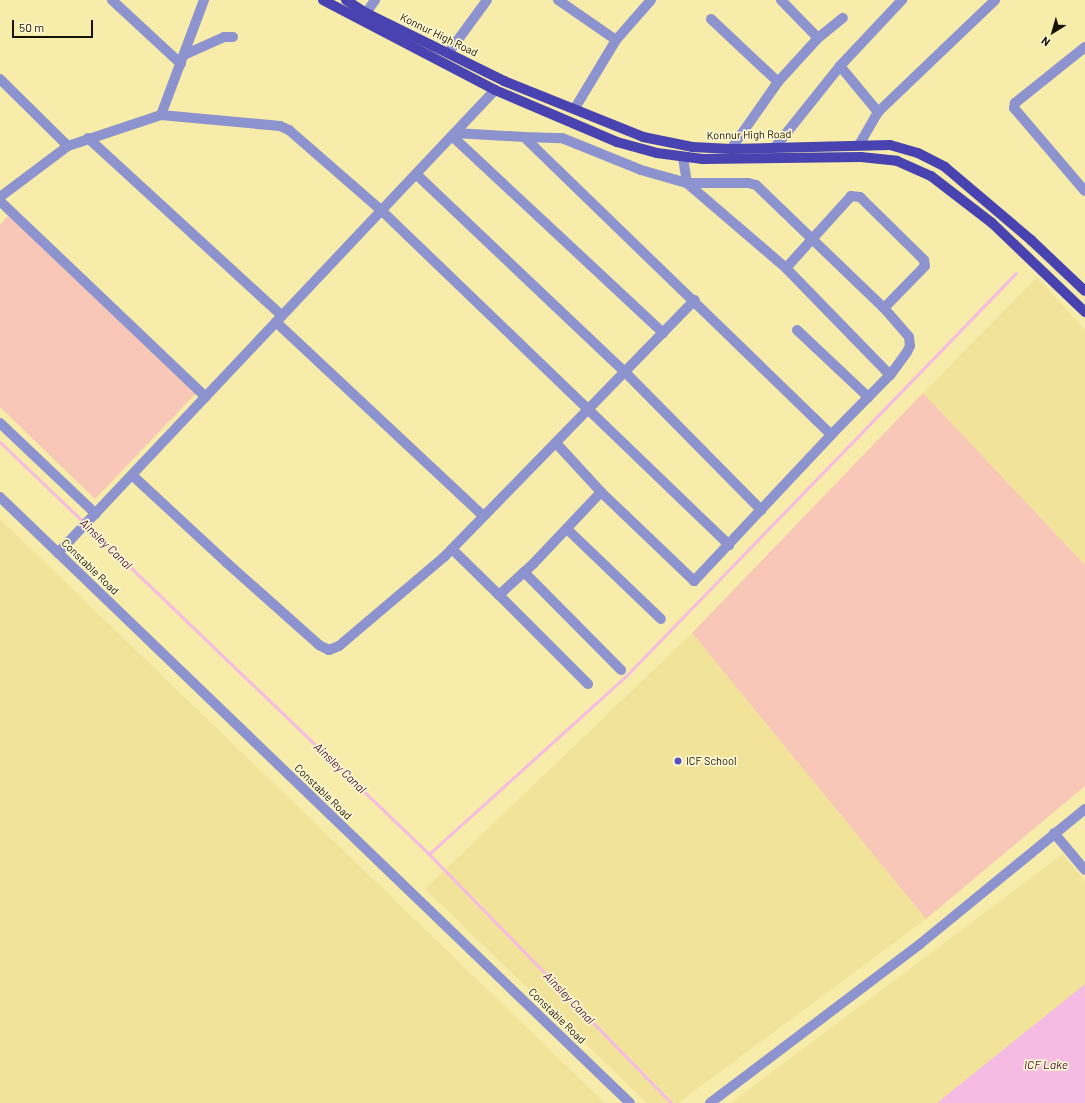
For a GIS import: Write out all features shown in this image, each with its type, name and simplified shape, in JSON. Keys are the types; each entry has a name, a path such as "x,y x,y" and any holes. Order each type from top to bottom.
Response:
{"main road":[{"path":"323,0 495,90 617,142 657,153 683,157 778,159 861,157 897,161 931,176 992,223 1085,312"},
{"name":"Konnur High Road","path":"346,0 366,13 449,52 504,81 575,108 643,137 692,147 731,149 776,146 890,145 918,153 945,167 1031,240 1085,291"}],"street":[{"path":"112,0 182,60"},
{"path":"366,13 375,0"},
{"path":"449,52 487,0"},
{"path":"558,0 616,40"},
{"path":"575,108 616,40 651,0"},
{"path":"781,0 818,38"},
{"path":"776,146 840,66 902,0"},
{"path":"859,145 878,112 995,0"},
{"path":"161,115 182,60 201,2"},
{"path":"731,149 778,82 818,38 843,18"},
{"path":"711,19 778,82"},
{"path":"182,60 224,37 232,37"},
{"path":"1085,47 1015,103 1014,108 1085,191"},
{"path":"840,66 878,112"},
{"path":"0,79 68,146"},
{"path":"58,553 206,398 495,90"},
{"path":"0,197 68,146 88,138 161,115 285,127 382,211 729,545"},
{"path":"454,135 562,138 641,170 687,183 748,183 756,185 884,308 909,337 910,346 890,374 694,581 601,492 556,443"},
{"path":"454,135 663,333"},
{"path":"524,137 695,300 831,435"},
{"path":"88,138 484,516"},
{"path":"683,157 687,183 786,268 890,374"},
{"path":"416,174 625,372 761,510"},
{"path":"786,268 851,196 860,197 924,260 925,266 884,308"},
{"path":"0,201 206,398"},
{"path":"132,475 227,563 319,645 329,650 339,646 378,616 452,549 695,300"},
{"path":"797,330 868,397"},
{"path":"0,422 89,521"},
{"path":"499,595 524,572 601,492"},
{"name":"Constable Road","path":"0,498 630,1103"},
{"path":"567,528 660,620"},
{"path":"452,549 588,684"},
{"path":"524,572 621,670"},
{"path":"710,1103 914,948 1085,809"},
{"path":"1054,833 1085,870"}],"shaded area":[{"path":"13,211 199,390 95,499 0,407 0,225"},
{"path":"1037,277 1085,330 1085,565 923,393"},
{"path":"923,393 1085,565 1085,786 926,919 692,633"},
{"path":"0,519 605,1103 0,1103"},
{"name":"ICF School","path":"692,633 926,919 678,1103 647,1103 425,889"},
{"path":"1063,854 1085,882 1085,1103 731,1103"}],"water":[{"name":"ICF Lake","path":"1085,984 1085,1103 937,1103"}],"waterway":[{"path":"429,854 625,677 1016,273"},
{"name":"Ainsley Canal","path":"0,442 429,854 671,1103"}],"place":[{"name":"ICF School","path":"678,761"}]}
